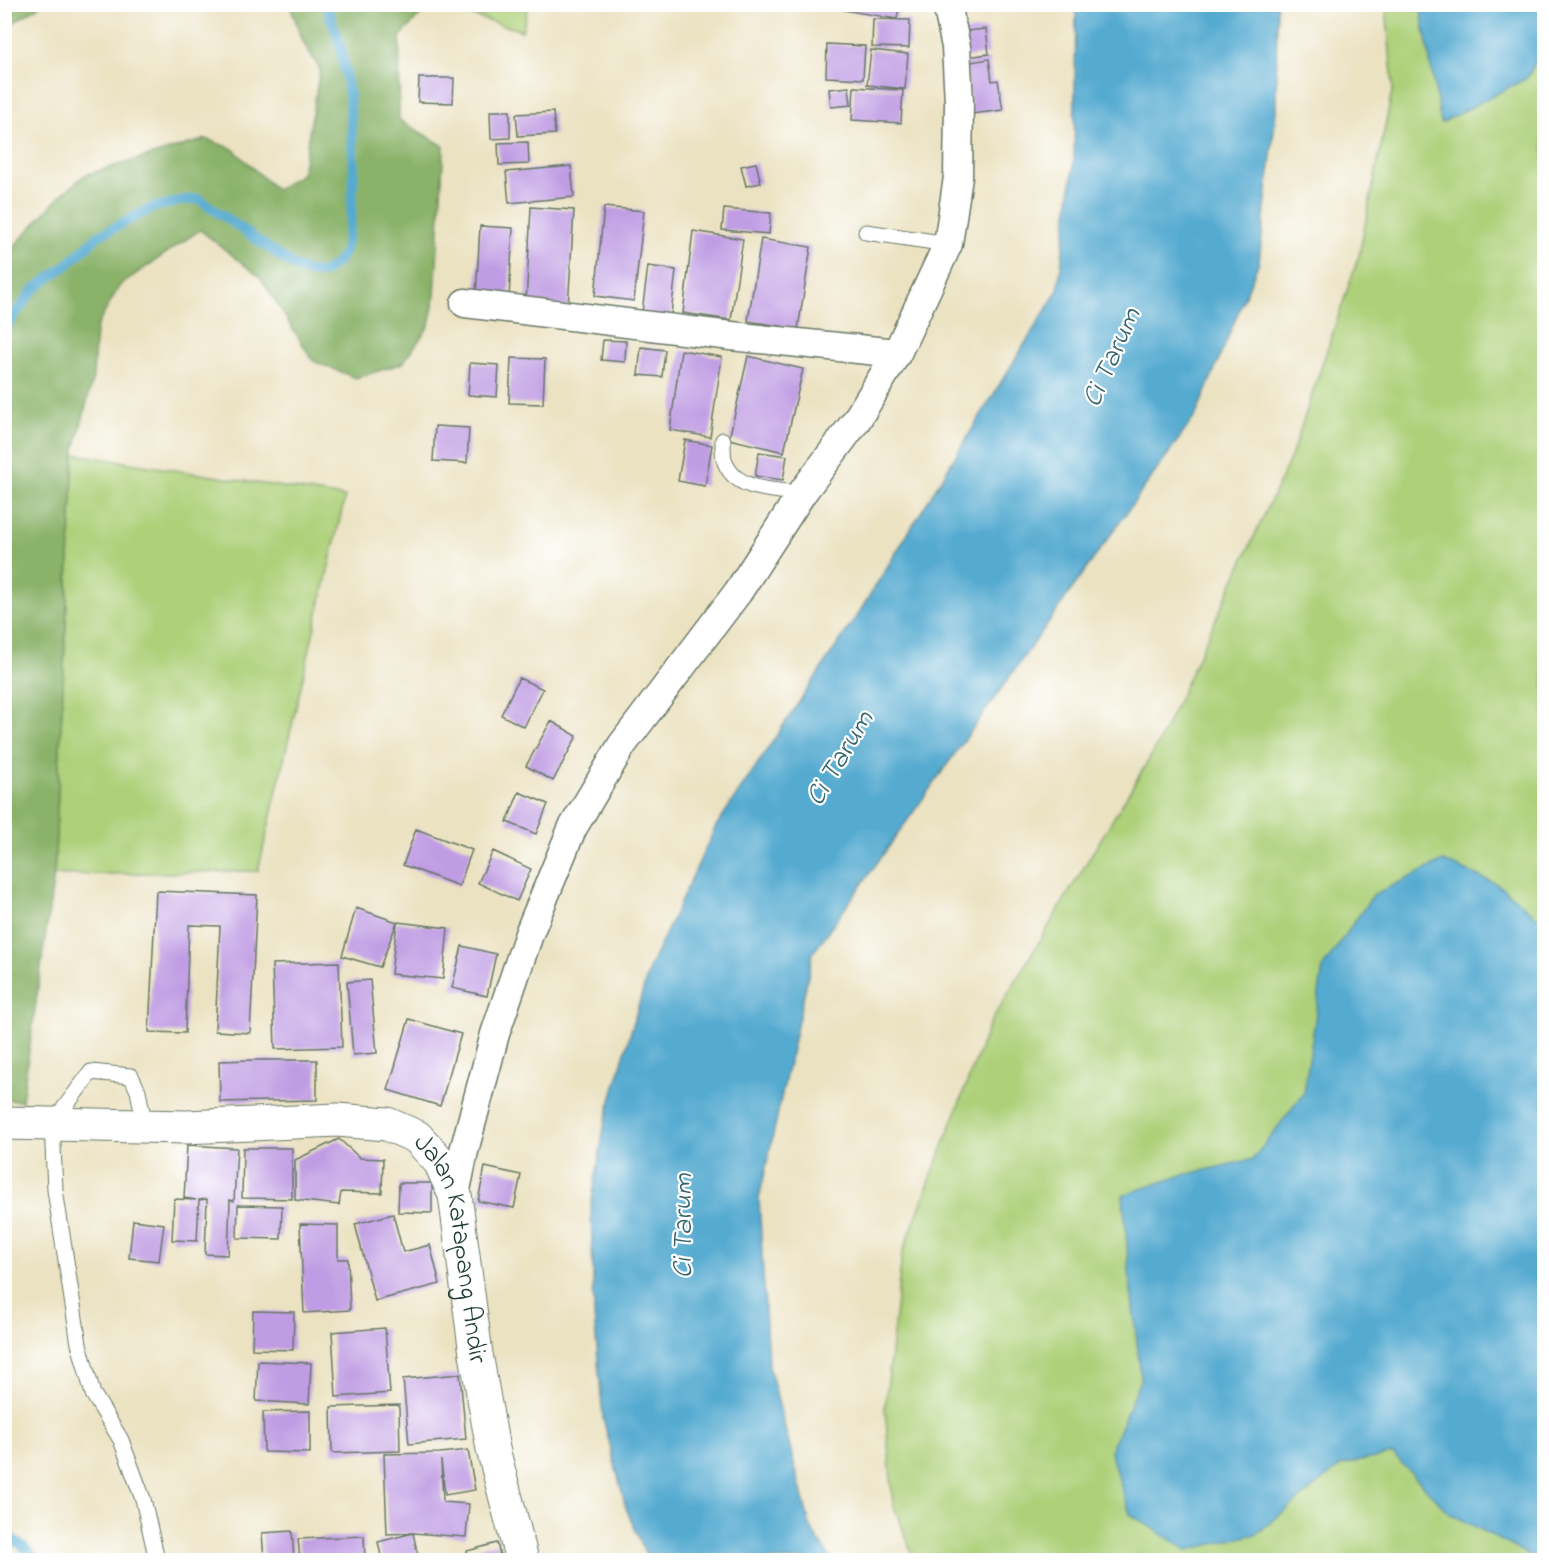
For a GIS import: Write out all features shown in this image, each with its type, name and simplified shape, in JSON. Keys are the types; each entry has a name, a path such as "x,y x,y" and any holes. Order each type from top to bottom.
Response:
{"street":[{"path":"454,1195 495,1034 530,932 572,829 622,745 738,592 802,493 856,421 897,353 948,244 958,177 959,101 956,47 947,4"},
{"path":"465,303 730,336 897,353"},
{"name":"Jalan Katapang Andir","path":"10,1124 186,1127 337,1120 387,1124 417,1137 440,1162 454,1195 476,1354 493,1449 522,1560"}],"lane":[{"path":"866,232 948,244"},
{"path":"723,440 724,459 730,472 741,482 760,488 802,493"},
{"path":"145,1127 138,1091 130,1076 91,1072 52,1124 55,1190 79,1344 93,1394 122,1440 143,1499 158,1560"}],"green space":[{"path":"5,4 41,4 41,5 5,28"},
{"path":"290,5 429,5 400,37 399,120 444,146 435,295 429,326 403,363 356,378 313,361 261,278 200,230 120,285 96,328 93,377 74,454 54,875 22,1101 5,1100 5,256 61,195 85,175 206,139 233,149 276,190 302,174 320,69 304,44"},
{"path":"437,5 529,5 522,31"},
{"path":"1386,5 1544,5 1544,1560 915,1560 893,1504 885,1408 902,1254 989,1025 1157,746 1291,457 1359,255 1393,87"},
{"path":"74,454 345,497 258,871 54,875"}],"water":[{"name":"Ci Tarum","path":"1076,5 1277,5 1276,112 1259,262 1196,415 813,953 759,1199 768,1362 811,1529 832,1560 648,1560 626,1508 603,1418 594,1315 591,1206 605,1121 649,969 716,826 860,611 1058,290 1074,160"},
{"path":"1420,5 1544,5 1544,47 1527,78 1441,123"},
{"path":"1443,861 1497,884 1544,922 1544,1560 1538,1560 1449,1513 1393,1454 1342,1465 1256,1534 1187,1550 1130,1514 1110,1452 1141,1378 1123,1195 1179,1176 1253,1159 1304,1093 1323,967 1373,895"}],"building":[{"path":"844,4 900,4 897,19 843,10"},
{"path":"873,19 910,20 909,48 872,47"},
{"path":"986,29 989,54 959,58 957,32"},
{"path":"827,44 865,46 863,79 826,77"},
{"path":"871,50 908,54 905,89 867,85"},
{"path":"989,59 992,81 998,80 1003,110 972,114 965,63"},
{"path":"419,78 454,78 453,103 418,102"},
{"path":"849,87 851,105 831,107 829,89"},
{"path":"854,87 903,90 901,123 852,120"},
{"path":"490,111 510,111 510,138 491,139"},
{"path":"553,112 555,134 518,136 516,114"},
{"path":"528,142 529,164 499,165 498,143"},
{"path":"756,163 761,183 746,186 741,166"},
{"path":"571,166 574,197 509,203 506,172"},
{"path":"531,207 574,210 568,308 526,305"},
{"path":"604,207 644,211 634,301 595,296"},
{"path":"724,209 771,213 769,234 722,230"},
{"path":"480,226 513,228 509,298 476,296"},
{"path":"693,231 743,239 731,320 683,313"},
{"path":"761,239 811,247 798,329 748,321"},
{"path":"648,266 676,270 670,324 641,320"},
{"path":"603,340 626,341 625,362 601,360"},
{"path":"641,347 665,350 662,377 638,375"},
{"path":"681,350 722,357 710,437 670,430"},
{"path":"748,356 803,369 784,452 729,439"},
{"path":"511,358 545,359 543,404 509,403"},
{"path":"470,363 499,365 497,397 468,395"},
{"path":"435,426 469,428 467,463 433,461"},
{"path":"685,440 712,445 705,486 678,481"},
{"path":"759,452 787,456 783,480 755,476"},
{"path":"519,678 543,689 524,727 501,715"},
{"path":"551,721 577,736 553,781 526,766"},
{"path":"519,792 548,804 536,834 507,822"},
{"path":"416,829 472,850 459,886 403,865"},
{"path":"493,851 531,869 517,901 478,883"},
{"path":"156,891 257,895 250,1033 215,1031 220,926 189,925 185,1033 149,1032"},
{"path":"356,908 397,922 380,967 342,956"},
{"path":"397,922 448,928 443,979 391,974"},
{"path":"462,946 496,954 487,996 452,988"},
{"path":"339,962 342,1047 275,1049 272,964"},
{"path":"370,980 377,1053 353,1055 347,982"},
{"path":"409,1019 461,1034 440,1106 388,1090"},
{"path":"317,1060 317,1100 220,1102 219,1061"},
{"path":"339,1139 360,1158 383,1159 382,1193 341,1192 339,1205 295,1200 295,1160"},
{"path":"187,1145 237,1148 234,1201 230,1200 228,1255 205,1254 207,1199 199,1200 197,1241 172,1240 174,1199 196,1200 184,1198"},
{"path":"243,1148 292,1148 292,1199 242,1198"},
{"path":"485,1167 521,1175 514,1208 478,1201"},
{"path":"399,1183 432,1183 432,1213 398,1212"},
{"path":"238,1205 282,1206 281,1239 237,1238"},
{"path":"393,1214 403,1252 430,1245 440,1284 375,1301 355,1224"},
{"path":"133,1220 164,1224 159,1261 129,1258"},
{"path":"300,1224 338,1225 338,1259 348,1259 350,1310 304,1313"},
{"path":"253,1311 294,1312 293,1350 252,1349"},
{"path":"385,1328 390,1393 336,1397 332,1332"},
{"path":"258,1361 311,1363 309,1404 256,1401"},
{"path":"460,1374 466,1439 409,1444 403,1379"},
{"path":"399,1405 400,1451 332,1453 331,1407"},
{"path":"310,1411 310,1453 264,1452 263,1412"},
{"path":"468,1450 475,1490 445,1495 441,1460 443,1502 469,1504 466,1537 413,1533 387,1534 384,1454"},
{"path":"292,1531 294,1560 264,1560 262,1533"},
{"path":"413,1533 419,1560 382,1560 378,1542"},
{"path":"364,1536 365,1560 300,1560 298,1539"},
{"path":"497,1543 501,1560 469,1560 467,1551"}],"waterway":[{"path":"4,329 34,289 67,265 98,236 152,208 184,200 199,199 294,266 308,272 323,273 337,263 345,250 351,218 354,166 349,94 340,44 326,4"},
{"path":"4,1534 23,1546 37,1560"}]}
